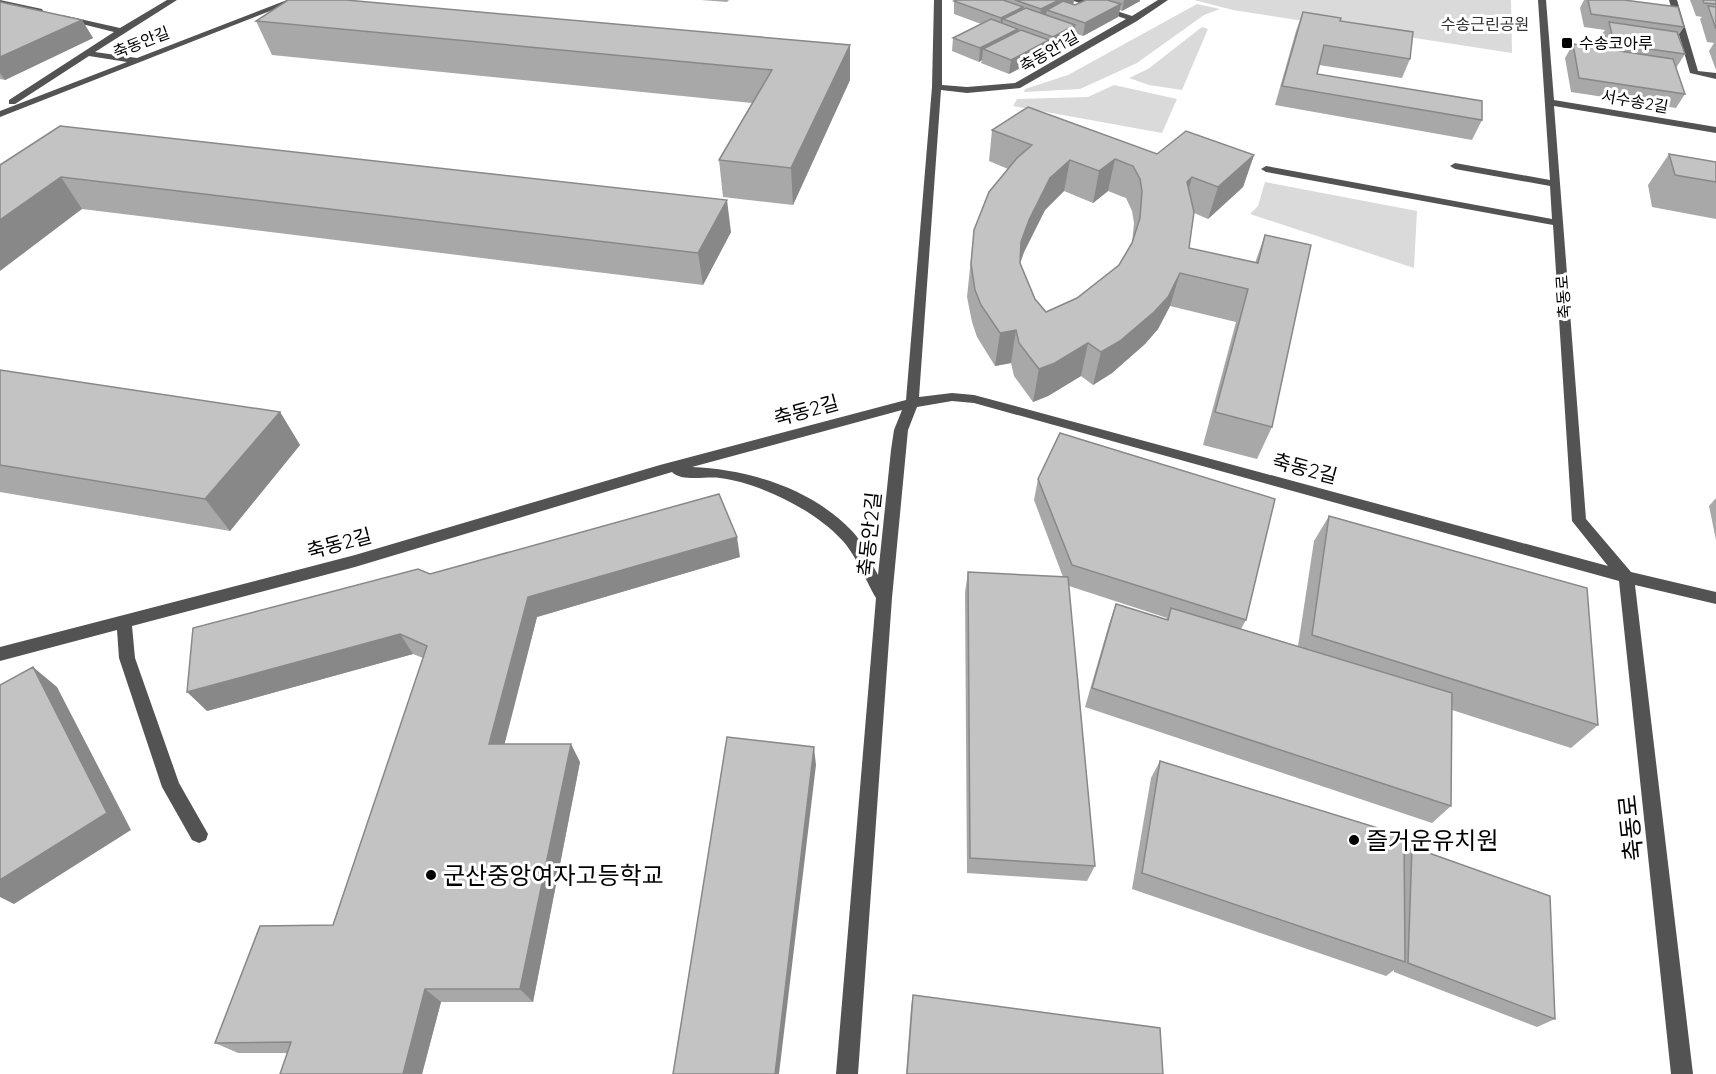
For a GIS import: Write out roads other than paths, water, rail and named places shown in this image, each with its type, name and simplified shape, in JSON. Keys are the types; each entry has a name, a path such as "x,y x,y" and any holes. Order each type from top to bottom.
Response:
{"street":[{"name":"축동안길","path":"0,112 87,53 173,0"},
{"name":"축동안길","path":"0,112 294,0"},
{"name":"축동안2길","path":"847,1074 884,598 898,450 902,430 912,403 937,87 938,0"},
{"path":"1075,0 1134,19"},
{"name":"축동안1길","path":"937,87 967,90 1017,86 1164,0"},
{"name":"축동로","path":"1542,0 1580,521 1626,577 1682,1074"},
{"path":"1673,0 1694,73 1716,76"},
{"path":"0,2 44,12"},
{"path":"55,15 121,31"},
{"path":"87,53 134,60"},
{"name":"서수송2길","path":"1549,102 1716,130"},
{"path":"1455,166 1555,184"},
{"path":"1266,169 1558,223"},
{"name":"축동2길","path":"0,654 355,561 660,470 912,403 952,397 974,399 1626,577"},
{"path":"660,470 722,473 769,487 812,506 848,536 884,598"},
{"path":"1626,577 1716,597"},
{"path":"124,622 127,658 171,787 199,834"}],"place":[{"name":"수송코아루","path":"1567,43"},
{"name":"즐거운유치원","path":"1354,840"},
{"name":"군산중앙여자고등학교","path":"431,875"}],"park label":[{"name":"수송근린공원","path":"1485,24"}]}
